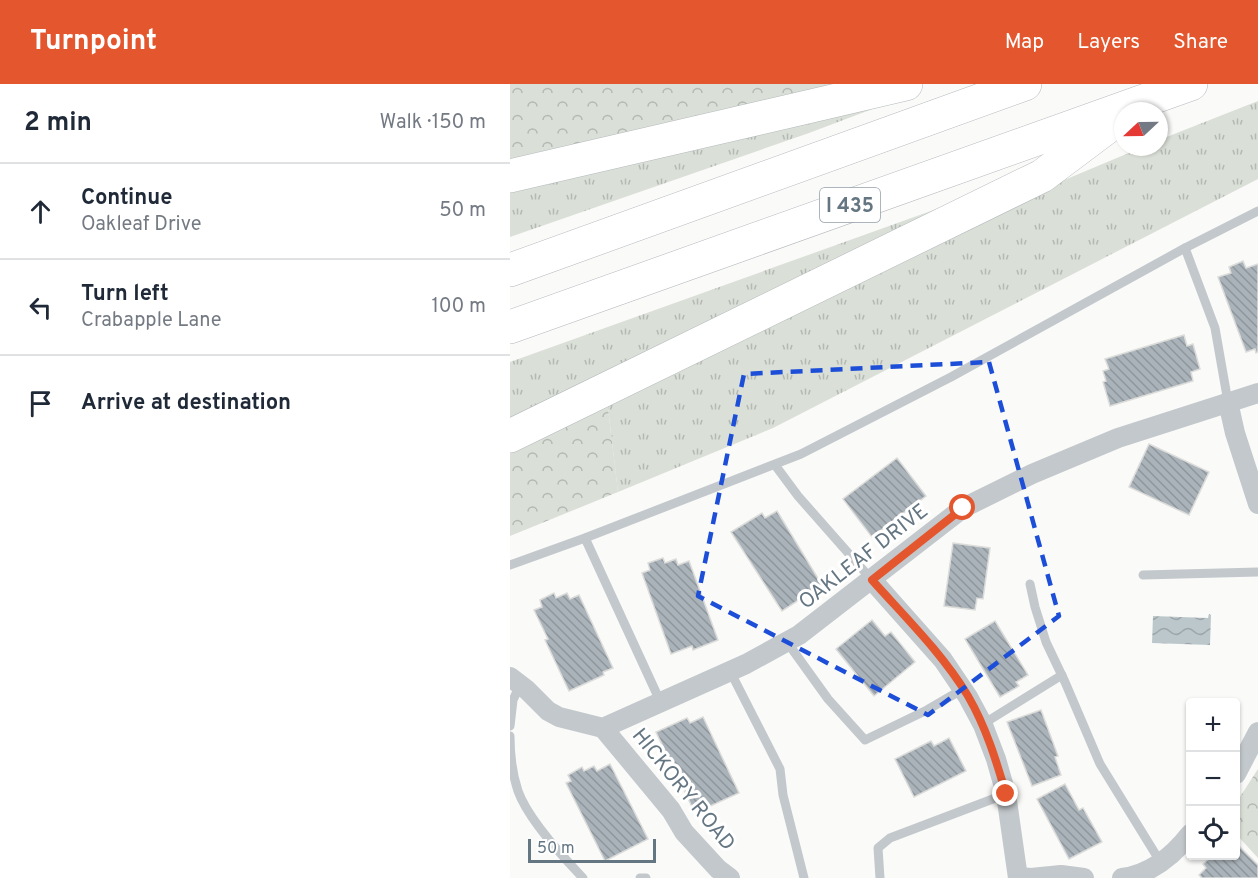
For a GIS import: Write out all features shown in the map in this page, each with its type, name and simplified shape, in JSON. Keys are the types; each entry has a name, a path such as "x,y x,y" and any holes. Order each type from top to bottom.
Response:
{"highway":[{"path":"510,176 906,84"},
{"name":"I 435","path":"510,270 1025,84"},
{"name":"I 435","path":"1148,102 1191,84"},
{"name":"I 435","path":"510,327 1114,115"},
{"path":"510,436 1042,176 1114,122"}],"street":[{"name":"OAKLEAF DRIVE","path":"603,728 730,671 800,635 963,508 1032,474 1118,438 1258,393"},
{"path":"1228,402 1235,433 1258,504"},
{"path":"872,580 944,660 982,725 996,759 1006,794 1018,877 1061,875 1084,878"},
{"path":"515,681 548,711 559,717 603,728"},
{"name":"HICKORY ROAD","path":"603,728 671,810 684,832 718,869 730,878"},
{"path":"1240,766 1258,732"},
{"path":"1125,878 1167,871 1186,840"}],"lane":[{"path":"510,565 801,454 951,377 1185,248 1258,211"},
{"path":"1185,248 1215,328 1228,402"},
{"path":"775,465 798,496 872,580"},
{"path":"585,538 660,701"},
{"path":"1143,574 1258,572"},
{"path":"1030,584 1046,642 1100,764 1167,871"},
{"path":"787,642 828,699 865,740 927,710 963,689"},
{"path":"730,671 780,769 783,795 804,878"},
{"path":"982,725 1062,675"},
{"path":"510,726 515,681"},
{"path":"510,735 510,759 518,792 532,818 582,878"},
{"path":"880,878 878,848 890,838 1006,794"},
{"path":"640,878 646,878"}],"highlighted area":[{"path":"989,362 1059,616 928,715 698,596 744,374"}],"green space":[{"path":"510,84 834,84 510,159"},
{"path":"899,99 809,133 510,237 510,193"},
{"path":"1258,101 1258,179 773,428 618,492 607,400 1050,186 1122,156 1168,156 1168,136"},
{"path":"956,202 510,425 510,362"},
{"path":"607,400 618,492 510,536 510,452"},
{"path":"1258,769 1258,858 1240,838 1240,797"}],"water":[{"path":"1209,614 1211,615 1210,645 1152,643 1153,616 1208,618"}],"building":[{"path":"1243,261 1246,268 1258,264 1258,352 1256,353 1255,349 1246,352 1218,277 1231,273 1229,267"},
{"path":"1184,335 1187,346 1193,344 1200,369 1191,372 1193,381 1110,406 1103,382 1106,381 1103,371 1109,369 1105,359"},
{"path":"1149,444 1209,472 1189,515 1129,487"},
{"path":"897,458 926,496 872,537 843,499"},
{"path":"777,511 822,585 782,611 731,532 762,513 765,518"},
{"path":"953,543 990,548 983,599 977,598 975,610 944,606"},
{"path":"663,558 665,563 676,559 678,565 689,561 718,640 693,650 692,646 671,654 642,573 650,570 648,563"},
{"path":"554,593 556,598 567,593 570,599 579,595 613,668 603,672 604,675 569,691 545,640 548,639 534,610 542,607 540,600"},
{"path":"872,620 885,636 891,632 915,662 874,696 836,649"},
{"path":"995,621 1028,675 1016,682 1019,686 1000,697 965,639"},
{"path":"1041,710 1058,756 1055,757 1061,775 1032,786 1007,722"},
{"path":"703,717 739,793 695,813 656,732 687,718 690,723"},
{"path":"949,738 966,771 914,797 895,759 931,741 934,746"},
{"path":"610,764 648,839 605,861 566,783 571,781 568,775 582,767 584,771 594,766 597,771"},
{"path":"1065,784 1079,810 1083,808 1102,842 1069,859 1037,799"},
{"path":"1240,847 1258,865 1258,878 1202,878 1199,875 1206,868 1203,864 1208,860 1240,860"}],"route":[{"path":"963,508 872,580 944,660 968,697 996,759 1006,794"}]}
